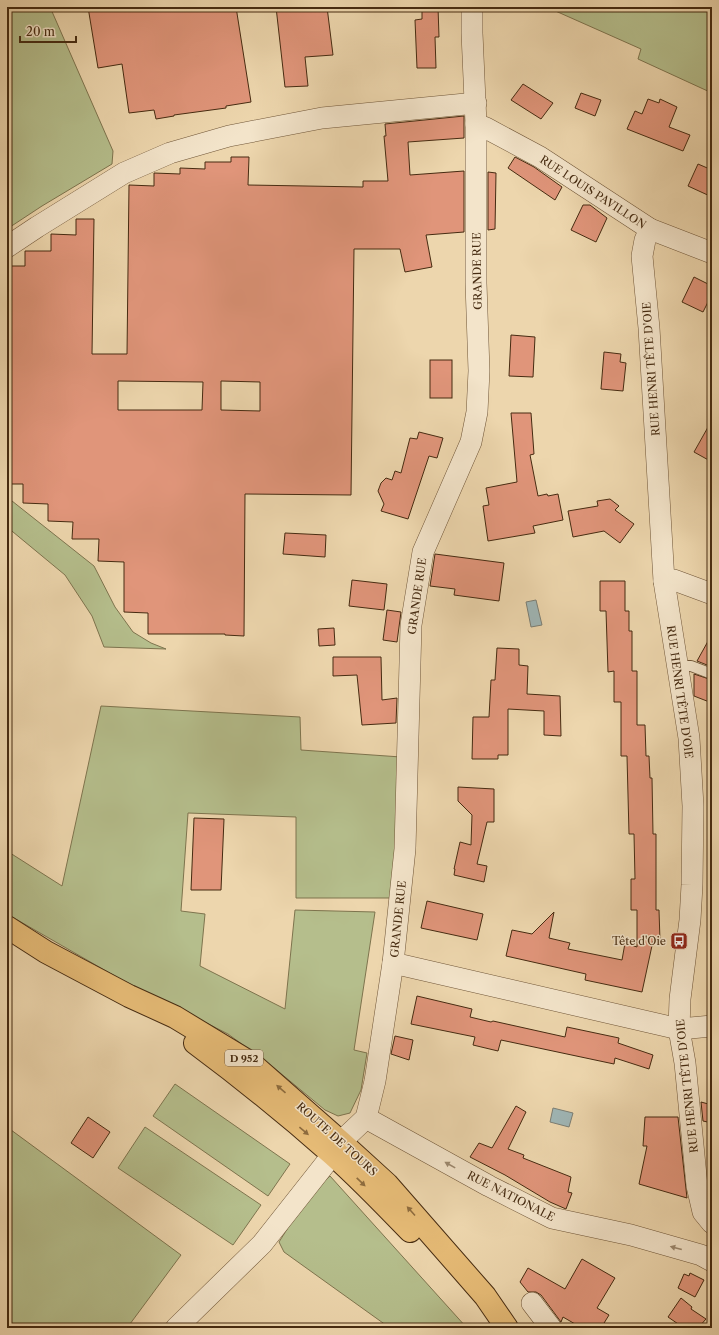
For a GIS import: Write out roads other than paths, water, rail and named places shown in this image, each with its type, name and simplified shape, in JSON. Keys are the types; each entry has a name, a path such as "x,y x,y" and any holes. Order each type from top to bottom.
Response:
{"main road":[{"name":"ROUTE DE TOURS","path":"7,927 46,952 129,996 387,1184 485,1296 507,1328"},
{"name":"ROUTE DE TOURS","path":"338,1149 375,1195 501,1328"}],"street":[{"name":"GRANDE RUE","path":"366,1118 375,1081 393,963 405,849 412,617 423,552 471,442 477,412 479,371 476,283 476,102 472,7"},
{"path":"7,247 124,173 170,154 229,136 322,118 476,102"},
{"name":"RUE LOUIS PAVILLON","path":"476,124 540,157 650,229 712,253"},
{"name":"RUE HENRI TÊTE D'OIE","path":"650,229 645,240 642,256 649,328 664,581 689,738 693,806 690,920 680,998 679,1028 685,1063 696,1186 703,1212 712,1223"},
{"path":"664,581 674,580 712,594"},
{"path":"393,963 679,1028 712,1026"},
{"path":"176,1328 262,1244 348,1135 366,1118"},
{"name":"RUE NATIONALE","path":"366,1118 489,1186 552,1218 631,1235 701,1255 712,1261"},
{"path":"532,1303 551,1328"}],"lane":[{"path":"678,666 691,666 712,674"}],"water":[{"path":"536,600 542,625 531,627 526,602"},
{"path":"553,1108 573,1113 569,1127 550,1122"}],"place":[{"name":"Tête d'Oie","path":"679,941"}]}
